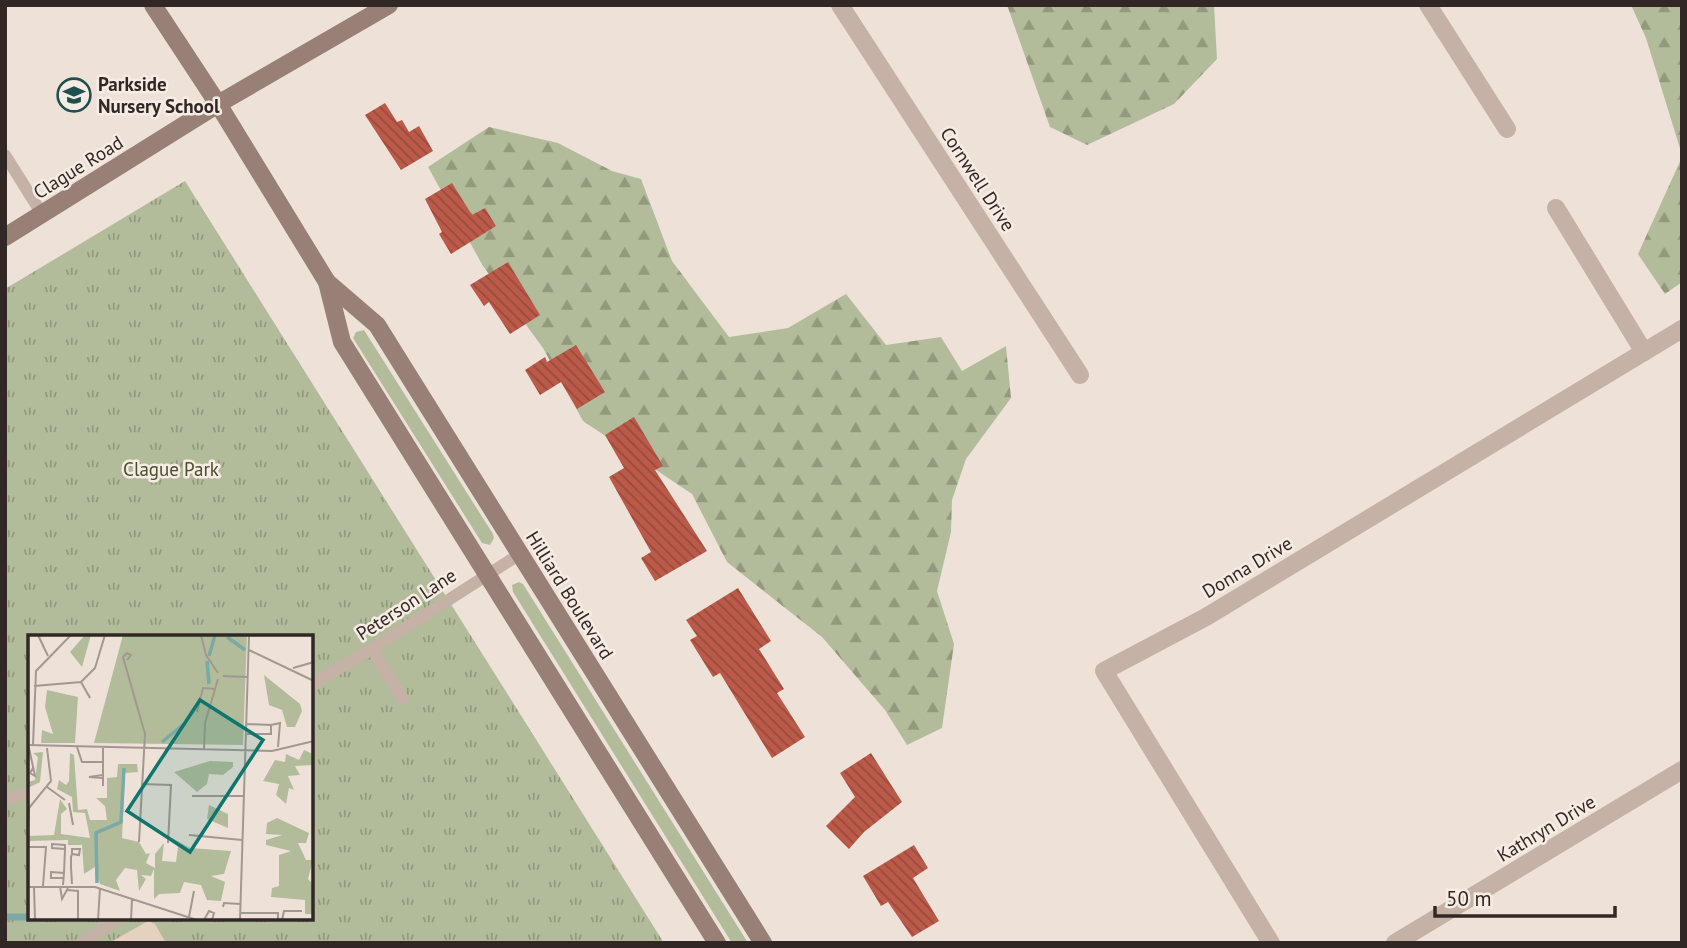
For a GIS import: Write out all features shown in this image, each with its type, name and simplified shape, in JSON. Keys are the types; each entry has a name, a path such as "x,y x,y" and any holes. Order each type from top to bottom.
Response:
{"main road":[{"name":"Hilliard Boulevard","path":"153,5 218,104 327,282 342,342 717,943"},
{"name":"Clague Road","path":"5,237 218,104 390,5"},
{"name":"Hilliard Boulevard","path":"327,282 377,325 762,943"}],"street":[{"name":"Cornwell Drive","path":"840,5 1080,375"},
{"path":"1427,5 1507,129"},
{"path":"1556,208 1644,352"},
{"name":"Donna Drive","path":"1271,943 1104,671 1206,617 1682,329"},
{"name":"Kathryn Drive","path":"1395,943 1682,770"}],"lane":[{"path":"5,155 42,214"},
{"name":"Peterson Lane","path":"313,683 520,554"},
{"path":"372,649 403,699"},
{"path":"5,799 28,793"},
{"path":"81,943 117,920"}],"green space":[{"path":"1007,5 1214,5 1217,59 1174,104 1087,145 1050,127"},
{"path":"1631,5 1682,5 1682,155 1646,38"},
{"path":"489,127 558,143 612,171 641,179 672,261 729,337 788,328 846,294 886,345 941,337 962,371 1006,346 1011,398 966,459 952,500 951,532 937,591 954,644 942,728 907,745 885,710 822,637 727,562 692,494 583,421 543,348 483,266 428,167"},
{"path":"1682,157 1682,282 1665,294 1638,254"},
{"name":"Clague Park","path":"185,181 664,943 5,943 5,289"},
{"path":"364,330 493,534 490,545 482,543 353,338 356,332"},
{"path":"519,582 523,584 748,943 732,943 513,592 512,585"}],"shaded area":[{"path":"148,921 155,924 166,943 109,943"}],"building":[{"path":"385,103 397,122 402,120 409,132 419,126 433,151 401,170 365,115"},
{"path":"452,183 472,215 485,208 496,226 451,254 439,234 442,232 425,199"},
{"path":"508,262 540,315 510,334 489,302 484,306 470,285"},
{"path":"576,345 605,392 577,409 561,382 540,395 525,370 545,357 547,362"},
{"path":"634,417 663,466 655,470 707,551 655,581 641,558 651,552 609,477 624,468 605,435"},
{"path":"738,588 771,641 759,649 784,689 777,693 805,737 772,758 720,673 713,677 690,640 697,636 686,620"},
{"path":"871,753 902,802 864,832 849,849 826,826 855,797 840,773"},
{"path":"914,845 928,868 913,878 939,921 912,937 888,902 881,906 863,876"}],"waterway":[{"path":"5,917 28,917"}],"place":[{"name":"Parkside Nursery School","path":"74,95"}]}
